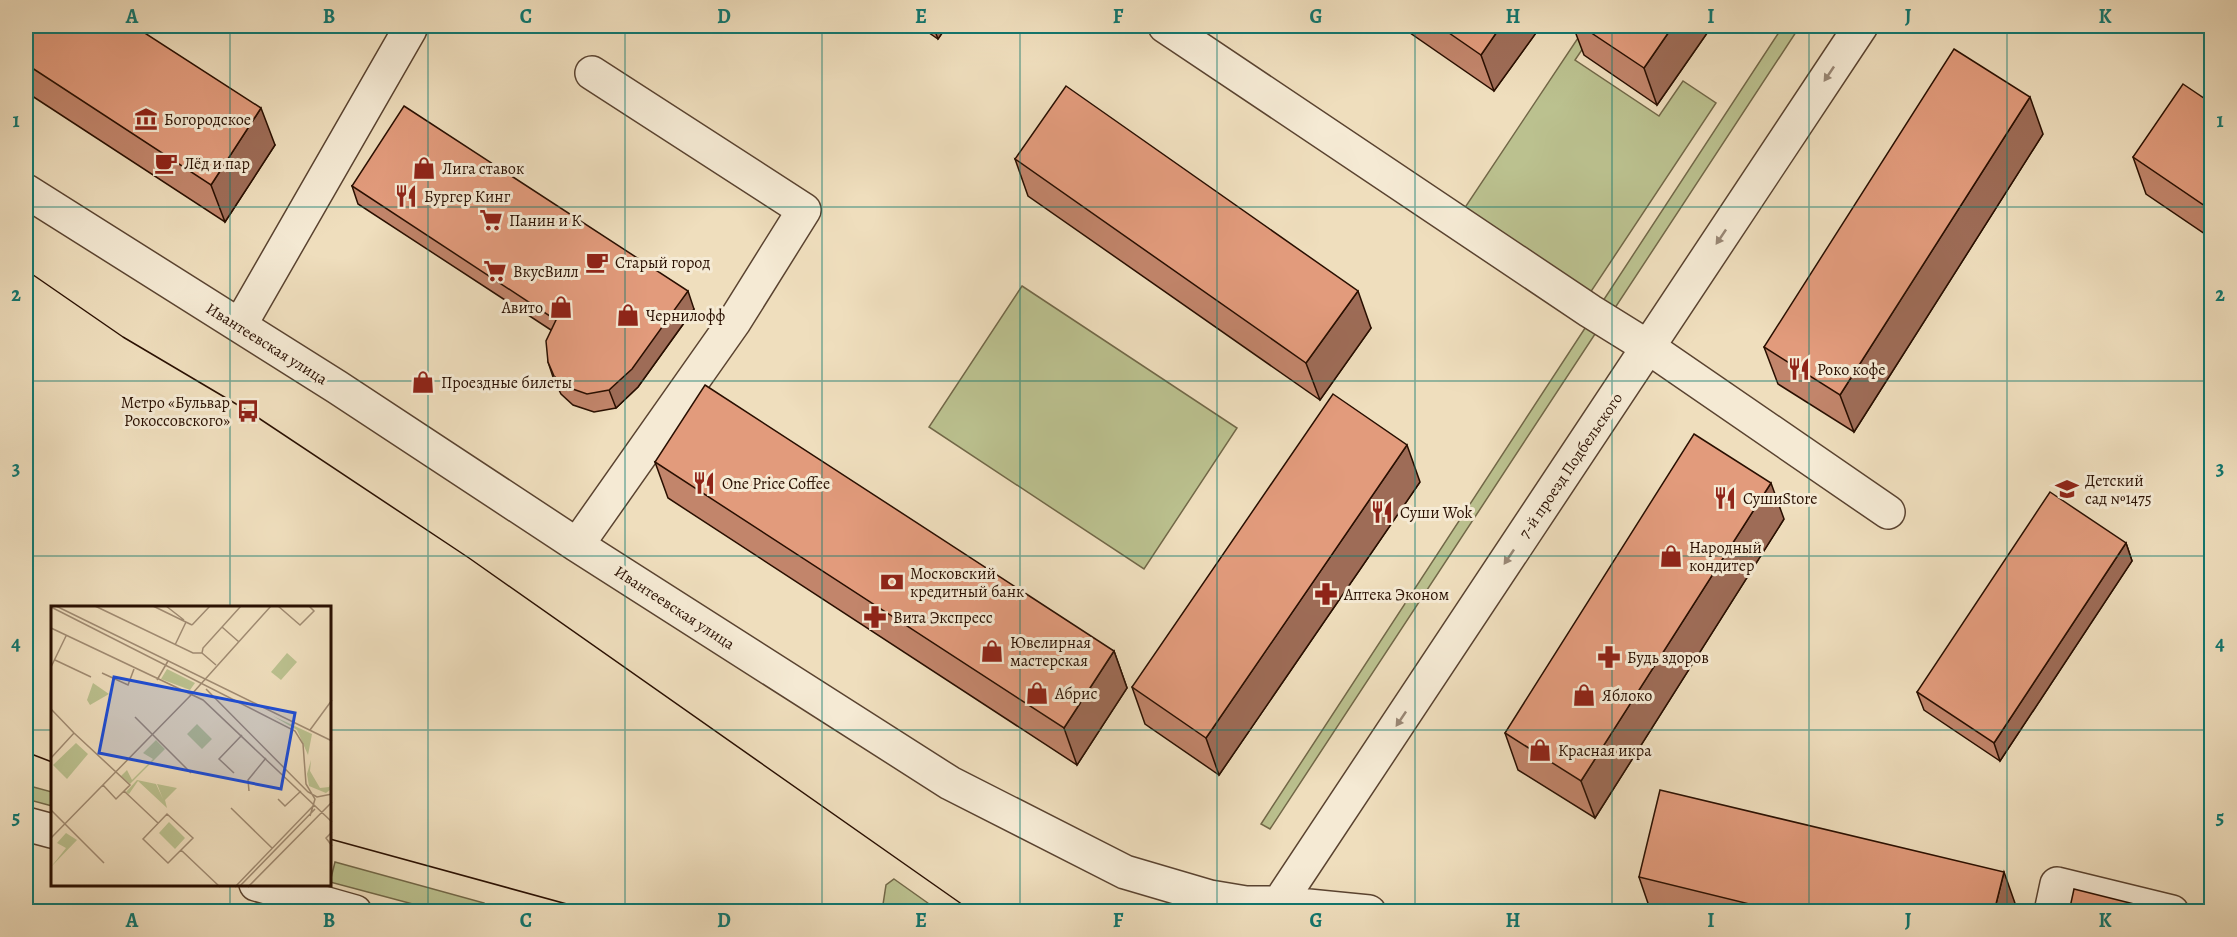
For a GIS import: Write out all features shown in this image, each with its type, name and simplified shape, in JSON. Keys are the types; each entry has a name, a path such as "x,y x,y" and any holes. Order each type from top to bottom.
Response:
{"street":[{"path":"240,325 410,29 409,26"},
{"path":"1165,26 1590,311 1648,347 1888,512"},
{"name":"7-й проезд Подбельского","path":"1275,907 1861,26"},
{"path":"577,544 734,322 804,210 592,73"},
{"name":"Ивантеевская улица","path":"26,191 240,325 577,544 960,788 1125,872 1210,897 1246,903 1275,907 1369,912"},
{"path":"26,824 51,831"},
{"path":"2051,912 2057,884 2172,912"},
{"path":"260,886 355,912"}],"green space":[{"path":"1586,26 1598,26 1575,60 1659,116 1683,81 1716,103 1590,293 1464,209"},
{"path":"1783,26 1800,26 1611,314 1599,307"},
{"path":"1022,286 1237,428 1144,569 929,427"},
{"path":"1589,322 1599,328 1270,829 1261,824"},
{"path":"26,785 51,792 51,806 26,799"},
{"path":"335,862 484,903 482,911 439,911 332,883"},
{"path":"894,879 939,911 882,911 886,885"}],"building":[{"path":"26,26 134,26 261,108 211,185 26,64"},
{"path":"1439,26 1501,26 1481,55"},
{"path":"1581,26 1673,26 1644,68"},
{"path":"1954,49 2030,97 1840,395 1764,347"},
{"path":"2183,84 2211,103 2211,210 2133,157"},
{"path":"1066,86 1358,291 1306,363 1015,159"},
{"path":"404,106 688,291 632,369 609,390 587,394 567,387 554,376 548,362 546,341 556,320 352,186"},
{"path":"705,385 1114,651 1064,728 655,462"},
{"path":"1333,394 1407,445 1206,738 1132,687"},
{"path":"1694,434 1771,483 1581,781 1505,733"},
{"path":"2050,492 2126,543 1994,743 1917,692"},
{"path":"1660,790 2004,872 1994,912 1782,912 1639,877"},
{"path":"2074,889 2166,912 2069,912"}],"tram line":[{"path":"26,270 123,337 248,411 469,558 973,912"},
{"path":"26,752 51,762"},
{"path":"332,840 596,912"}],"place":[{"name":"Богородское","path":"146,119"},
{"name":"Лёд и пар","path":"166,163"},
{"name":"Лига ставок","path":"424,168"},
{"name":"Бургер Кинг","path":"406,196"},
{"name":"Панин и К","path":"491,220"},
{"name":"Старый город","path":"597,262"},
{"name":"ВкусВилл","path":"495,271"},
{"name":"Авито","path":"561,307"},
{"name":"Чернилофф","path":"628,315"},
{"name":"Роко кофе","path":"1799,369"},
{"name":"Проездные билеты","path":"423,382"},
{"name":"Метро «Бульвар Рокоссовского»","path":"248,411"},
{"name":"One Price Coffee","path":"704,483"},
{"name":"Детский сад №1475","path":"2067,489"},
{"name":"СушиStore","path":"1725,498"},
{"name":"Суши Wok","path":"1382,512"},
{"name":"Народный кондитер","path":"1671,556"},
{"name":"Московский кредитный банк","path":"892,582"},
{"name":"Аптека Эконом","path":"1326,594"},
{"name":"Вита Экспресс","path":"875,617"},
{"name":"Ювелирная мастерская","path":"992,651"},
{"name":"Будь здоров","path":"1609,657"},
{"name":"Абрис","path":"1037,693"},
{"name":"Яблоко","path":"1584,695"},
{"name":"Красная икра","path":"1540,750"}]}
